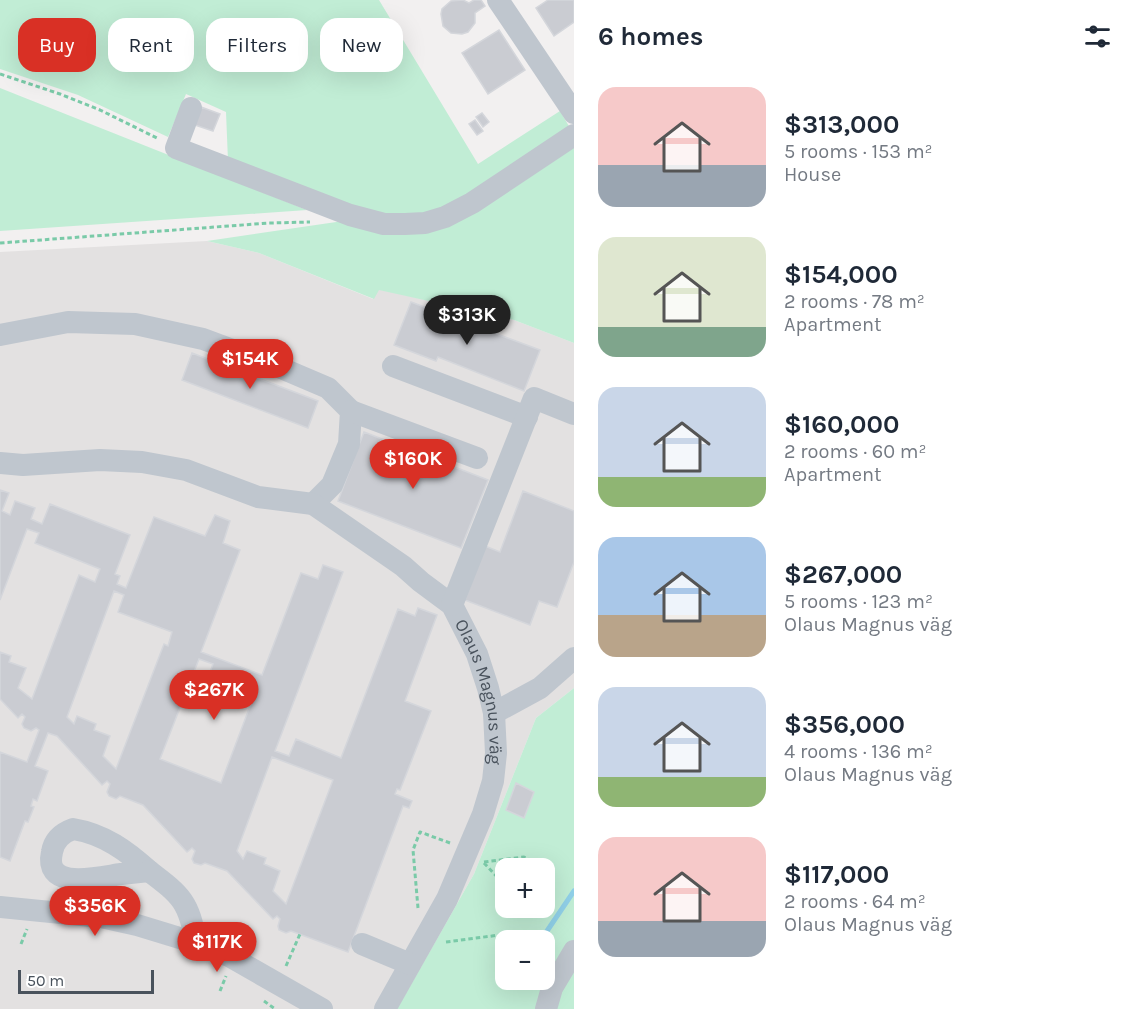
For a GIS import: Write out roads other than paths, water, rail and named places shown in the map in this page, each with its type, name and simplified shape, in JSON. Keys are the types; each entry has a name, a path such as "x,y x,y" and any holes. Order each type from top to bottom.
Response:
{"street":[{"path":"498,0 574,113"},
{"path":"192,108 176,148 364,220 384,224 425,224 445,217 472,203 574,135"},
{"path":"0,335 68,322 135,324 203,339 328,388 351,411 477,458"},
{"path":"393,366 526,417"},
{"path":"0,463 22,465 100,460 142,462 186,470 258,497 312,504 403,566 452,605 534,398 574,414"},
{"path":"312,504 332,485 349,444 351,411"},
{"name":"Olaus Magnus väg","path":"385,1009 447,899 483,814 493,781 496,753 494,713 477,654 452,605"},
{"path":"494,713 540,688 574,658"},
{"path":"149,872 168,886 185,904 192,917 196,943"},
{"path":"0,907 101,918 137,925 196,943 229,956 322,1009"},
{"path":"362,944 415,955"},
{"path":"546,1009 552,988 574,951"}],"waterway":[{"path":"548,930 574,891"}]}
